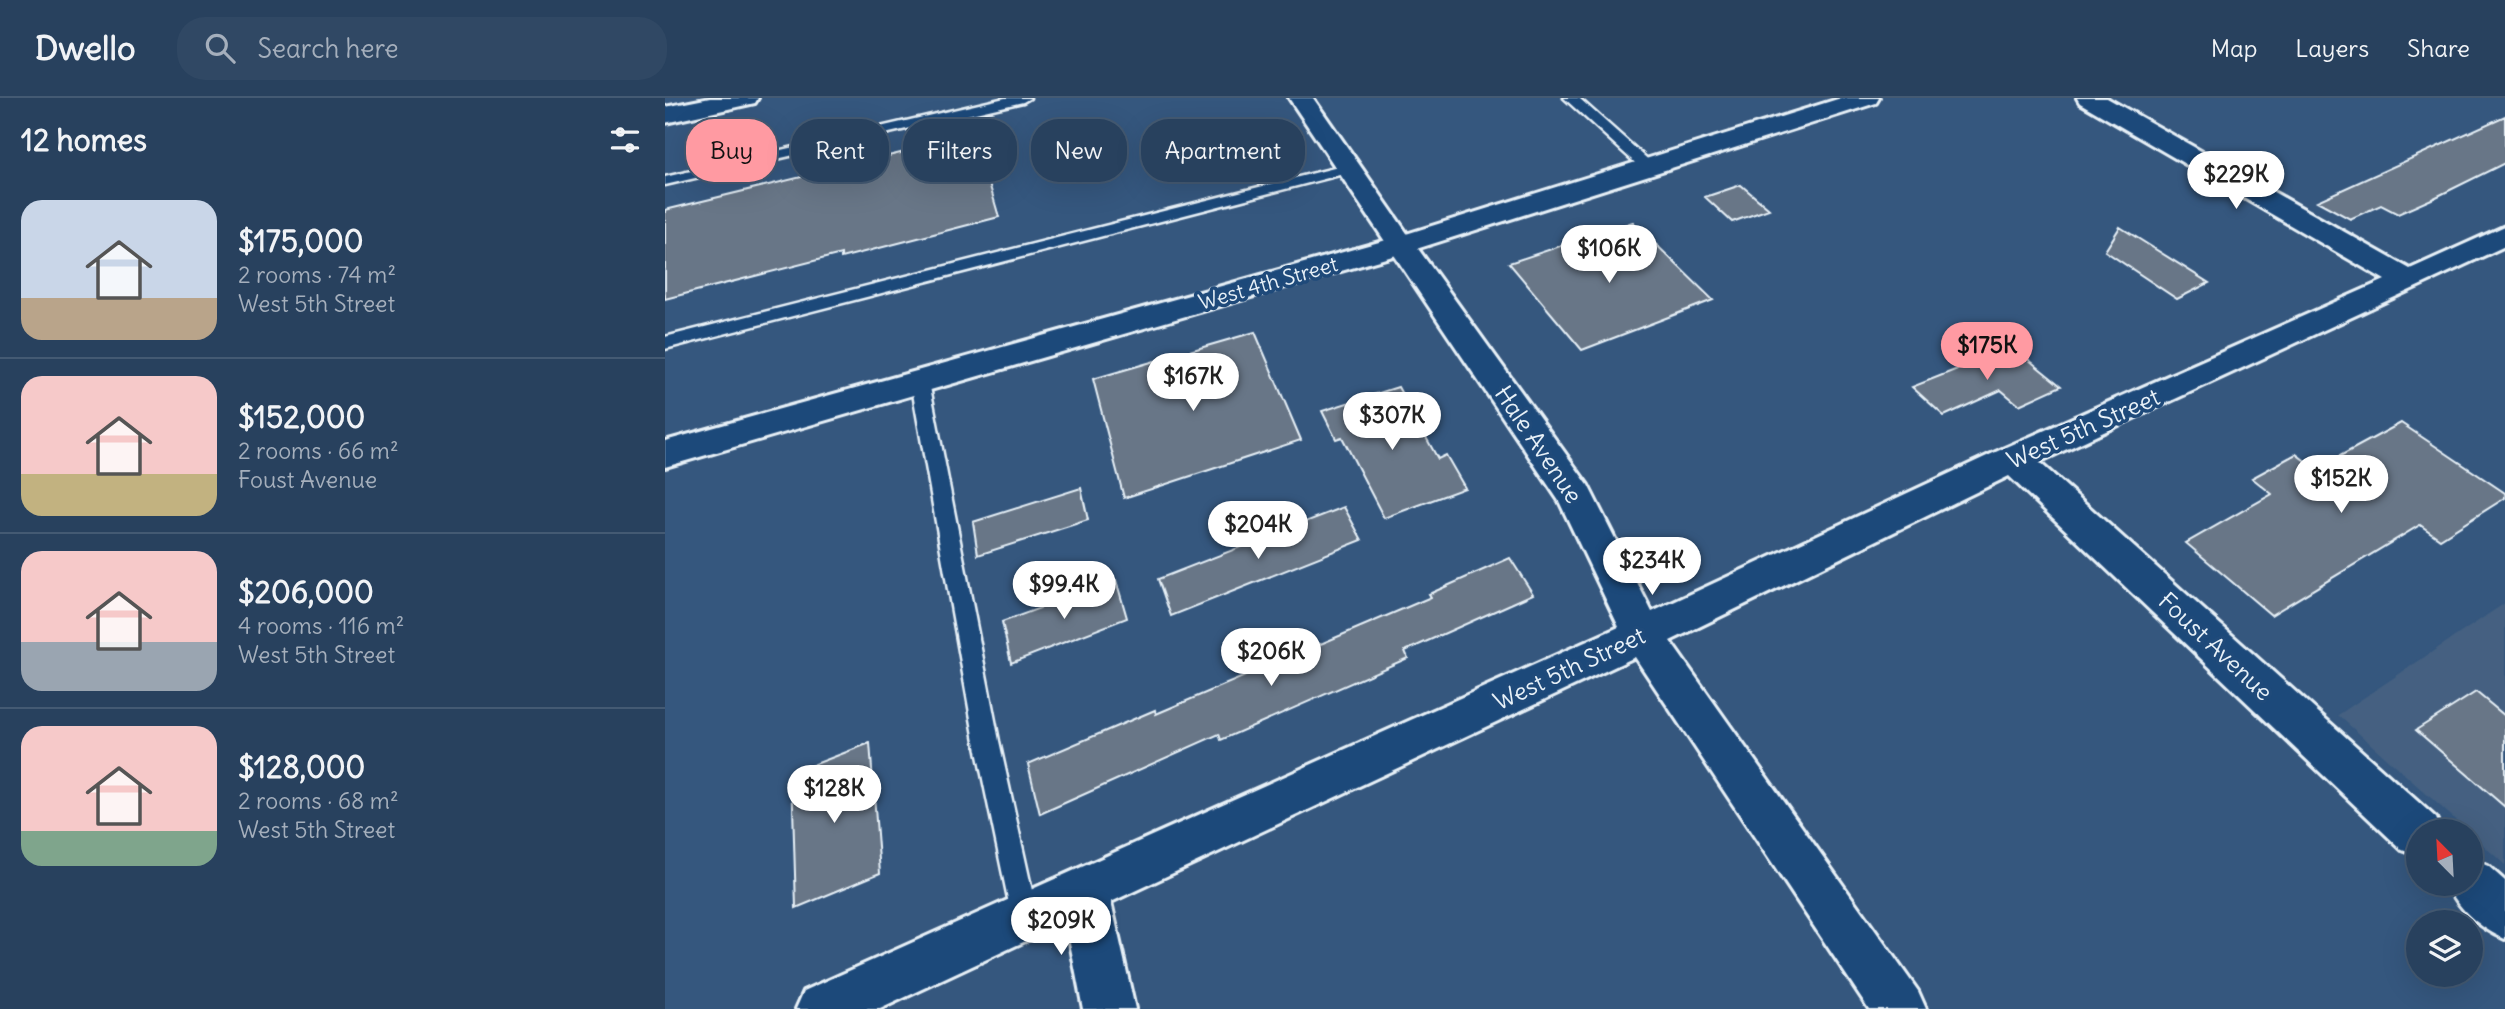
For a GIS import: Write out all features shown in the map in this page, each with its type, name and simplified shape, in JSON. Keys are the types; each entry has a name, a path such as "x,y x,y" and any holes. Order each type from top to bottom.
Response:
{"street":[{"path":"665,115 746,98"},
{"name":"Hale Avenue","path":"1301,98 1575,495 1643,635 1900,1009"},
{"name":"West 4th Street","path":"665,454 1400,245 1867,98"},
{"path":"2089,98 2409,281"},
{"name":"West 5th Street","path":"822,1009 1643,635 2013,459 2505,235"},
{"name":"Foust Avenue","path":"2013,459 2406,822"},
{"path":"1084,891 1109,1009"},
{"path":"2483,894 2505,914"}],"lane":[{"path":"665,181 1023,98"},
{"path":"1571,98 1648,167"},
{"path":"665,343 1350,168"},
{"path":"920,382 987,741 1025,918"}],"shaded area":[{"path":"2505,603 2505,865 2483,845 2483,819 2455,819 2338,715"}],"building":[{"path":"2505,116 2505,163 2434,198 2398,214 2381,205 2350,219 2317,201"},
{"path":"903,152 903,182 989,182 999,217 841,258 841,254 665,299 665,210 791,180 791,182 889,182 889,156"},
{"path":"1741,185 1769,209 1732,222 1705,197"},
{"path":"1633,222 1713,300 1582,350 1509,263"},
{"path":"2120,227 2209,283 2177,299 2105,251"},
{"path":"1255,332 1301,440 1124,498 1093,379"},
{"path":"2013,347 2061,386 2019,405 2001,390 1944,416 1912,387"},
{"path":"1398,387 1438,459 1446,455 1465,488 1384,518 1342,437 1336,439 1322,411"},
{"path":"2401,423 2505,493 2505,498 2440,539 2420,525 2271,615 2186,543 2272,494 2252,478 2296,454 2316,469"},
{"path":"1081,488 1088,520 978,555 973,522"},
{"path":"1344,507 1362,540 1171,616 1158,579"},
{"path":"1510,558 1533,594 1405,651 1408,658 1221,740 1219,734 1040,814 1028,764 1155,710 1156,714 1431,597 1429,594"},
{"path":"1116,580 1127,618 1011,663 1002,622"},
{"path":"2476,692 2505,716 2505,807 2416,730"},
{"path":"870,743 880,873 796,908 792,773"}]}
